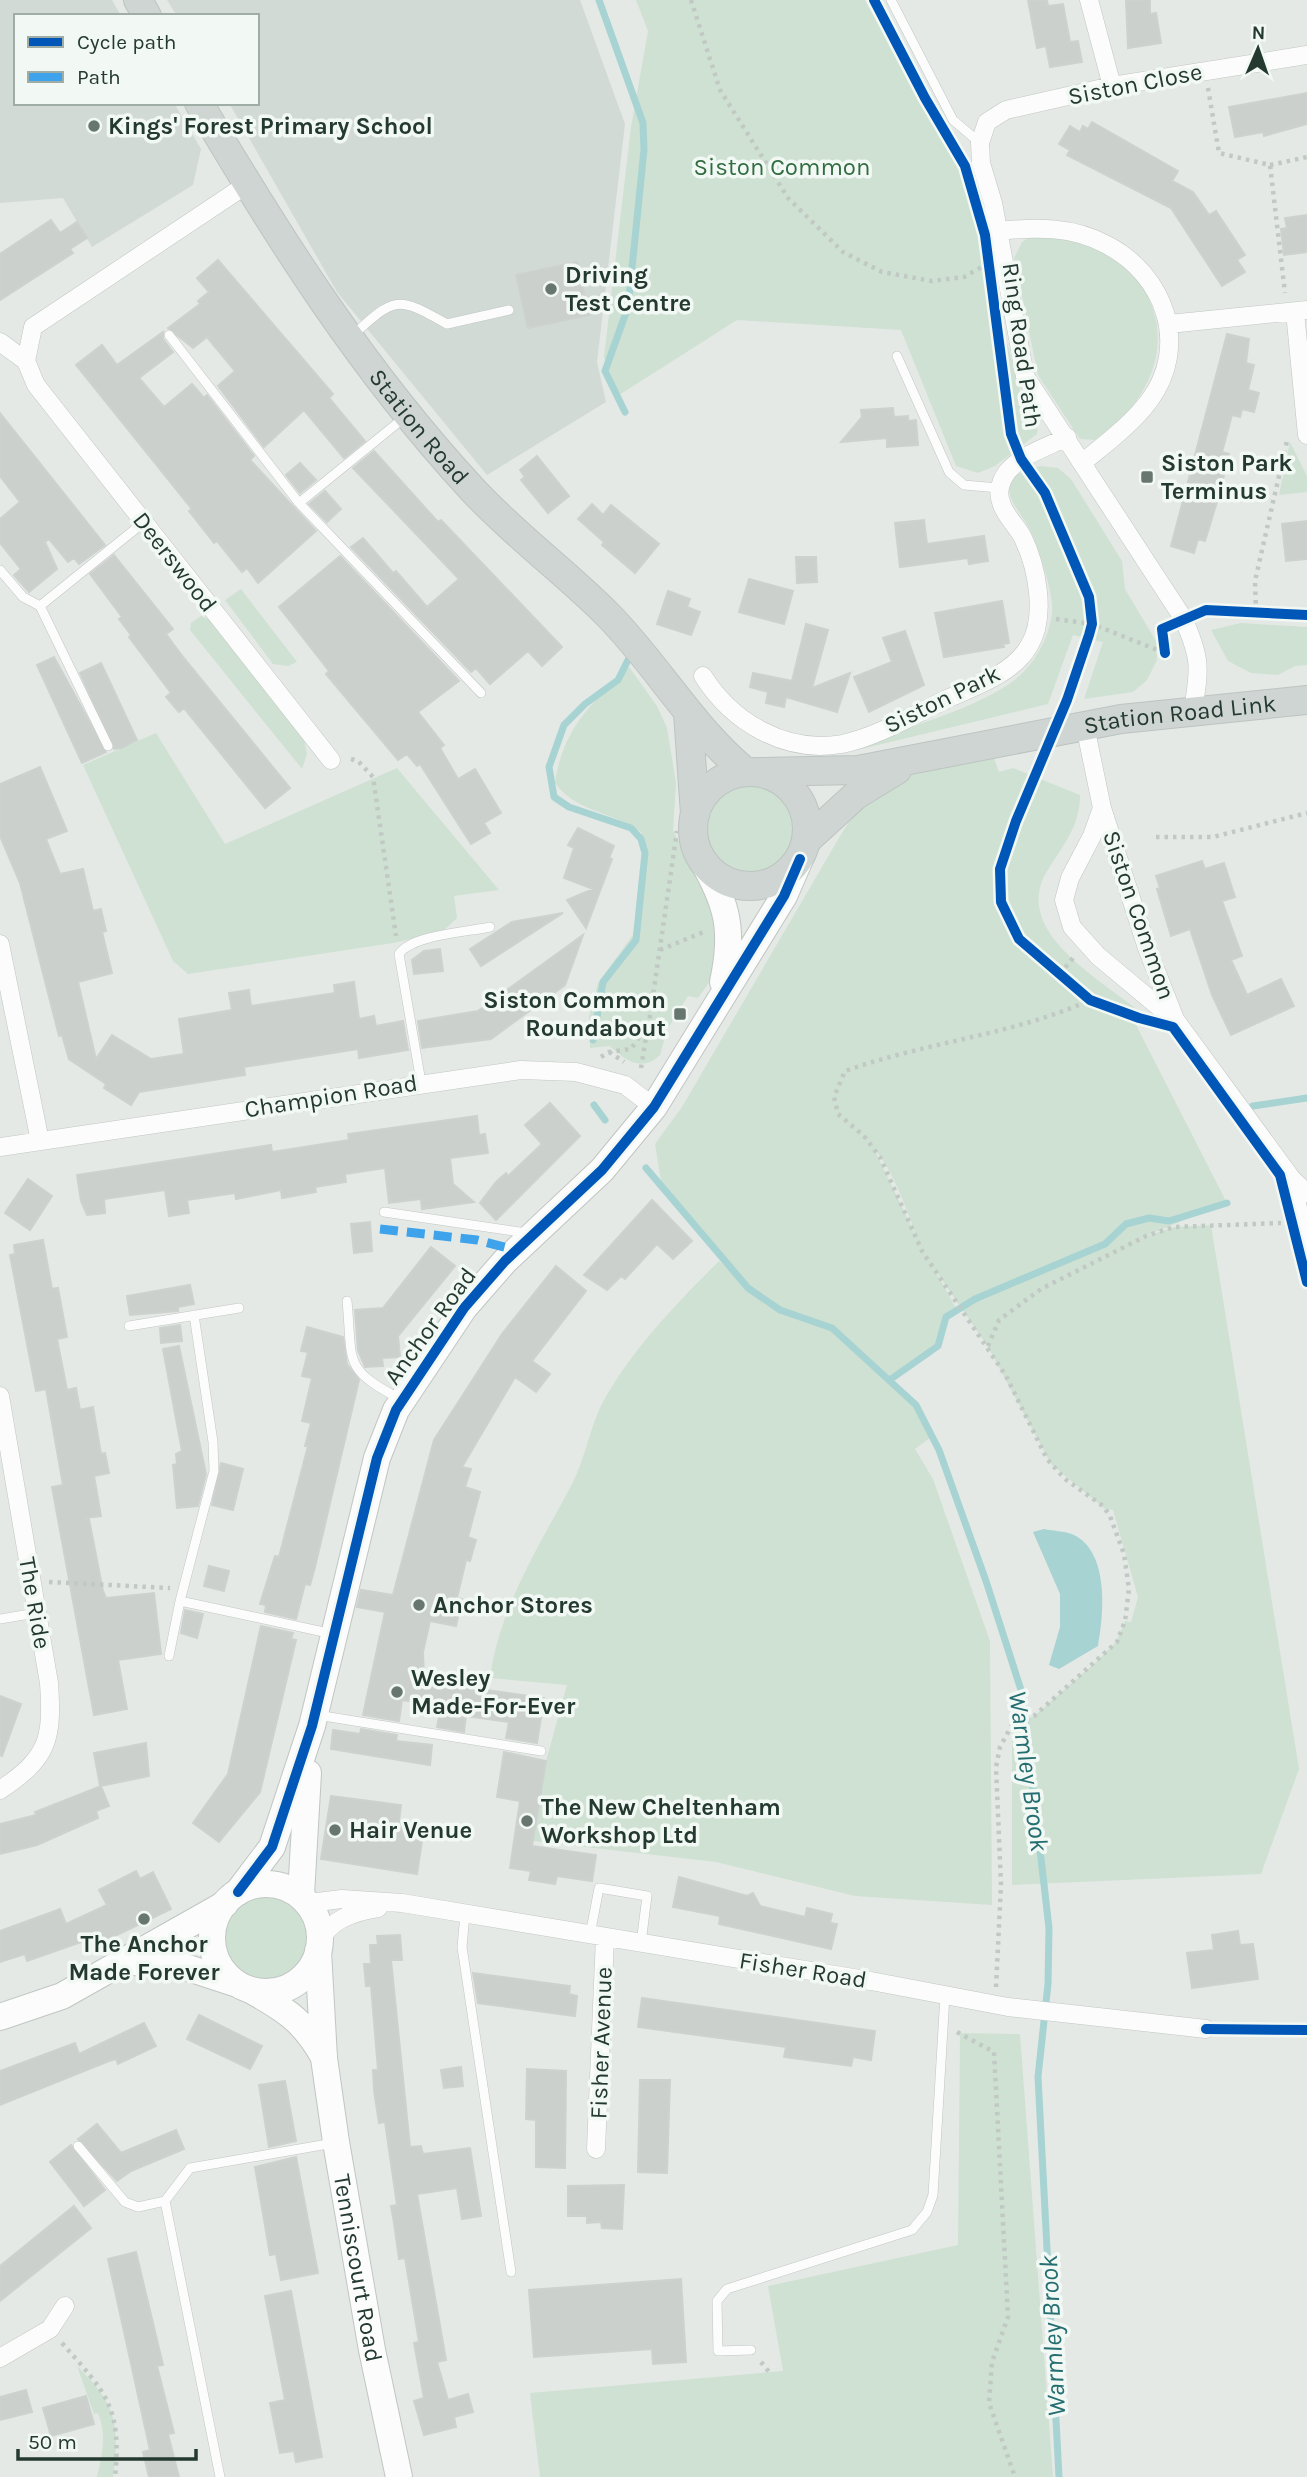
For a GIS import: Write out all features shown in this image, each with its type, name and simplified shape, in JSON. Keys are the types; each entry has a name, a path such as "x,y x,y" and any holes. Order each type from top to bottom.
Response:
{"main road":[{"name":"Station Road","path":"200,105 246,185 348,339 471,489 608,615 726,756 752,772"},
{"name":"Station Road Link","path":"752,772 858,770 1085,726 1194,710 1307,699"},
{"path":"686,820 706,793 721,779 752,772 789,786 802,804 808,823 803,850 775,881 756,886 726,881 692,867 693,834 686,820 688,713"},
{"name":"Station Road Link","path":"803,850 856,795 882,777 928,755"}],"street":[{"path":"1090,0 1112,86"},
{"name":"Siston Close","path":"980,143 987,122 1006,110 1112,86 1307,55"},
{"path":"980,143 981,163 993,203 1025,376 1182,618 1197,650 1199,673 1194,710"},
{"path":"26,361 33,327 246,185"},
{"path":"998,232 1038,226 1071,232 1105,244 1136,262 1159,295 1169,324 1171,350 1150,400 1133,419 1082,463"},
{"path":"1169,324 1297,312 1307,435"},
{"name":"Deerswood","path":"0,342 26,361 36,385 328,756"},
{"path":"999,488 1013,466 1066,437"},
{"name":"Siston Park","path":"703,676 718,700 744,723 771,735 806,744 842,744 874,733 1001,674 1029,646 1038,616 1031,560 1022,537 1001,502 999,488"},
{"name":"Siston Common","path":"1085,726 1102,808 1147,948 1177,1022"},
{"name":"Siston Common","path":"1102,808 1093,836 1070,877 1064,900 1072,927 1098,956 1177,1022 1300,1183"},
{"name":"Anchor Road","path":"231,1898 272,1847 314,1720 377,1458 402,1399 464,1308 505,1261 602,1170 654,1107 783,896 803,850"},
{"name":"Anchor Road","path":"692,867 726,908 730,933 719,1001"},
{"path":"0,944 6,960 40,1140"},
{"name":"Champion Road","path":"0,1147 421,1082 521,1070 576,1072 625,1085 654,1107"},
{"path":"1300,1183 1307,1252"},
{"name":"The Ride","path":"0,1396 49,1683 51,1718 46,1743 34,1766 0,1790"},
{"name":"Anchor Road","path":"305,1899 302,1834 314,1720"},
{"path":"0,2017 62,1996 128,1962 231,1898 270,1885 305,1899 318,1925 319,1946 305,1976 281,1990 244,1987 173,1963 128,1962"},
{"path":"231,1898 216,1917 212,1946 217,1961 244,1987"},
{"name":"Fisher Road","path":"305,1899 402,1903 1070,2017 1206,2029"},
{"name":"Fisher Road","path":"319,1946 326,1929 341,1918 362,1910 402,1903"},
{"name":"Fisher Avenue","path":"596,2149 597,1936"},
{"name":"Tenniscourt Road","path":"319,1946 324,2058 336,2143 372,2350 399,2477"},
{"name":"Tenniscourt Road","path":"244,1987 290,2012 310,2034 324,2058"},
{"path":"0,2358 50,2329 65,2305"}],"lane":[{"path":"891,0 953,120 980,143"},
{"path":"348,339 378,313 401,303 414,305 447,324 509,310"},
{"path":"169,335 299,503 481,693"},
{"path":"897,356 949,472 964,485 999,488"},
{"path":"299,503 409,414"},
{"path":"40,606 144,522"},
{"path":"0,570 23,597 40,606 108,746"},
{"path":"421,1082 399,954 404,947 421,940 491,927"},
{"path":"384,1212 534,1234"},
{"path":"347,1301 353,1366 366,1381 402,1399"},
{"path":"129,1326 239,1308"},
{"path":"169,1656 180,1601 214,1471 214,1441 194,1315"},
{"path":"180,1601 335,1634"},
{"path":"0,1619 36,1613"},
{"path":"314,1720 541,1751"},
{"path":"597,1936 599,1888 647,1896 641,1943"},
{"path":"465,1914 462,1947 511,2272"},
{"path":"751,2350 718,2351 717,2301 727,2289 912,2230 927,2211 933,2195 945,1995"},
{"path":"78,2146 125,2202 138,2207 165,2201 190,2168 336,2143"},
{"path":"165,2201 220,2477"}],"path":[{"path":"691,0 720,90 788,198 843,252 882,272 932,281 964,277 988,259"},
{"path":"1205,70 1219,153 1270,165 1307,157"},
{"path":"1270,165 1297,312"},
{"path":"1256,612 1255,581 1288,435"},
{"path":"1244,611 1269,612"},
{"path":"1091,630 1092,612"},
{"path":"1038,616 1165,653 1162,629 1182,618"},
{"path":"328,756 358,761 373,777 399,954"},
{"path":"1156,837 1213,837 1307,813"},
{"path":"641,1068 674,862 686,820"},
{"path":"674,862 692,867"},
{"path":"660,950 712,928 712,937"},
{"path":"1050,965 1070,982"},
{"path":"1080,991 1090,1000 1102,1004"},
{"path":"1001,2006 1001,1885 996,1767 1000,1747 1012,1725 1034,1716 1116,1642 1125,1621 1129,1588 1124,1554 1110,1516 1103,1506 1065,1479 1047,1459 1006,1376 922,1251 880,1157 864,1136 838,1114 834,1097 845,1072 878,1059 1050,1018 1090,1000"},
{"path":"576,1072 610,1052 631,1049 649,1023"},
{"path":"610,1052 620,1061 641,1068 648,1066"},
{"path":"988,1347 999,1320 1041,1289 1146,1236 1174,1227 1294,1222"},
{"path":"31,1581 183,1589"},
{"path":"943,2024 994,2052 1008,2317 992,2362 989,2403 1015,2477"},
{"path":"50,2329 111,2404 117,2431 115,2477"}],"shaded area":[{"name":"Kings' Forest Primary School","path":"0,0 112,0 120,14 14,14 14,105 175,105 201,149 193,185 92,247 63,198 0,203"},
{"path":"167,0 580,0 625,124 597,362 606,402 487,475 337,292 230,105 259,105 259,14 176,14"}],"green space":[{"name":"Siston Common","path":"636,0 865,0 961,174 1020,390 1038,420 1037,434 995,466 978,473 956,466 901,330 737,320 616,397 604,357 631,127 648,31"},
{"path":"1031,236 1073,239 1105,251 1133,275 1151,304 1157,325 1153,367 1145,387 1132,406 1099,440 1080,439 1038,375 1014,258 1022,242"},
{"path":"1290,442 1307,476 1307,492 1279,495"},
{"path":"1041,466 1058,468 1071,479 1122,561 1125,589 1156,641 1157,660 1147,680 1133,692 1084,699 1103,642 1073,635 1048,704 857,750 856,746 955,711 993,694 1017,678 1038,653 1050,623 1051,595 1033,536 1014,504 1009,486 1013,479 1023,472"},
{"path":"241,589 297,662 288,666 273,664 225,600"},
{"path":"201,616 210,620 303,734 307,754 302,769 190,630 191,623"},
{"path":"1241,623 1307,627 1307,665 1295,666 1278,675 1251,673 1228,661 1211,630"},
{"path":"629,667 657,706 667,728 676,783 673,831 720,916 713,977 698,998 688,996 667,1030 660,1055 641,1064 628,1060 610,1046 590,1048 589,1017 598,983 635,932 644,845 641,832 573,800 555,783 559,764 572,732 591,705"},
{"path":"156,733 225,844 397,768 499,890 454,896 457,918 442,932 393,943 188,974 173,961 83,765"},
{"path":"994,758 999,772 1013,768 1080,795 1074,825 1039,890 1040,911 1049,931 1063,950 1139,1011 1133,1019 1227,1203 1140,1238 1174,1227 1211,1225 1299,1769 1261,1874 1012,1885 1012,1725 1034,1716 1116,1642 1125,1621 1131,1622 1138,1597 1113,1510 1105,1509 1051,1464 988,1347 933,1267 957,1310 946,1317 938,1346 891,1379 916,1405 934,1435 915,1449 933,1479 990,1641 992,1905 855,1896 716,1862 533,1841 546,1761 567,1685 490,1678 502,1626 511,1602 577,1474 604,1400 642,1344 719,1261 743,1282 661,1181 655,1144 682,1107 862,803 910,773","holes":["875,1151 899,1191 917,1238"]},
{"path":"750,785 775,792 787,804 794,829 787,854 775,866 750,873 725,866 713,854 706,829 713,804 725,792"},
{"path":"265,1897 281,1900 300,1916 307,1939 304,1955 288,1974 265,1981 249,1978 230,1962 223,1939 226,1923 242,1904"},
{"path":"960,2033 1020,2034 1053,2477 540,2477 530,2393 783,2371 768,2286 958,2245"},
{"path":"77,2366 100,2392 112,2416 116,2442 113,2477 97,2477 102,2453 101,2421 98,2413 94,2414"}],"water":[{"path":"1044,1529 1072,1534 1087,1545 1094,1557 1102,1586 1102,1618 1098,1646 1059,1669 1049,1665 1060,1627 1060,1594 1033,1532"}],"building":[{"path":"1028,0 1047,0 1048,6 1063,4 1070,42 1078,41 1082,62 1050,67 1046,46 1037,48"},
{"path":"1126,0 1150,0 1150,14 1156,13 1161,43 1128,48"},
{"path":"1307,93 1307,124 1264,136 1263,132 1235,137 1229,107"},
{"path":"1092,122 1178,171 1172,181 1193,192 1209,215 1216,211 1245,255 1237,260 1245,272 1222,286 1171,208 1067,155 1070,150 1059,144 1070,126 1080,132 1083,126 1088,129"},
{"path":"1307,215 1307,252 1284,255 1281,229 1287,228 1285,218"},
{"path":"51,220 60,233 77,222 87,238 70,249 73,253 0,300 0,254"},
{"path":"218,260 333,394 329,398 365,441 344,458 304,410 264,447 218,386 235,371 207,337 193,348 168,328 200,304 198,301 209,292 197,278"},
{"name":"Driving Test Centre","path":"577,262 589,315 528,328 516,275"},
{"path":"163,332 163,339 173,352 139,378 164,407 192,384 204,398 207,395 254,456 250,460 316,531 258,583 247,568 242,572 217,541 214,543 189,511 192,509 76,365 102,345 117,365"},
{"path":"1227,334 1249,339 1246,363 1254,365 1248,390 1259,393 1254,412 1242,409 1240,417 1232,415 1222,452 1229,454 1220,492 1205,541 1198,539 1194,553 1171,546"},
{"path":"893,408 894,417 908,416 908,421 916,420 918,445 887,447 887,438 841,442 862,417 861,410"},
{"path":"0,413 105,545 79,564 74,558 68,562 49,539 45,542 57,569 29,592 14,575 21,569 0,543 0,519 20,502 0,476"},
{"path":"374,451 438,522 441,520 562,647 542,666 528,651 490,684 476,668 471,672 351,547 363,538 427,607 459,579 353,468"},
{"path":"537,456 569,496 548,513 521,480 525,477 520,470"},
{"path":"300,463 316,480 300,493 286,475"},
{"path":"325,491 341,509 327,522 309,504"},
{"path":"592,504 603,515 611,505 659,544 635,573 602,545 604,542 578,519"},
{"path":"924,520 927,544 984,536 988,561 969,564 968,558 900,567 895,523"},
{"path":"1307,521 1307,559 1286,561 1282,524"},
{"path":"114,555 173,629 166,634 183,657 290,788 265,808 184,708 179,712 166,697 171,693 129,637 131,635 119,619 122,617 90,574"},
{"path":"340,556 459,681 418,712 444,745 440,748 458,779 475,769 501,813 484,823 490,833 471,844 420,764 417,766 407,754 398,760 326,674 329,671 279,607"},
{"path":"796,557 816,557 817,582 797,583"},
{"path":"749,579 793,591 784,624 739,612"},
{"path":"668,591 690,599 687,607 700,612 691,635 657,624"},
{"path":"1002,601 1009,643 1003,644 1004,647 944,657 935,613"},
{"path":"806,624 828,630 812,688 850,673 837,712 786,697 784,707 766,703 768,692 750,687 753,673 792,681"},
{"path":"905,631 924,685 869,712 854,677 892,662 883,638"},
{"path":"54,657 106,752 82,763 37,665"},
{"path":"101,663 137,740 121,748 114,749 80,673"},
{"path":"40,767 67,831 46,839 60,874 83,869 93,911 101,909 106,931 102,932 112,973 78,982 96,1059 112,1035 151,1059 184,1054 179,1019 232,1010 229,993 249,990 251,1006 335,993 334,985 354,982 359,1019 374,1016 376,1026 403,1021 408,1050 359,1058 358,1049 244,1067 245,1075 139,1092 131,1105 104,1088 106,1084 69,1059 62,1035 59,1036 20,883 0,836 0,784"},
{"path":"578,828 614,846 609,858 612,859 586,928 567,900 593,889 564,878 574,848 568,845"},
{"path":"1202,861 1205,869 1224,863 1235,897 1222,901 1242,956 1231,960 1247,995 1281,979 1294,1006 1231,1035 1212,995 1190,929 1171,936 1157,889 1160,888 1156,876"},
{"path":"563,913 481,966 470,949 512,922"},
{"path":"583,935 565,985 491,1039 422,1048 418,1021 478,1011"},
{"path":"440,949 443,971 414,974 412,960 424,951"},
{"path":"550,1103 580,1136 496,1220 480,1203 496,1182 506,1173 508,1176 542,1144 525,1125"},
{"path":"477,1116 479,1135 485,1134 488,1153 450,1158 453,1184 474,1202 422,1209 421,1199 389,1203 385,1168 345,1174 346,1182 315,1187 316,1192 282,1198 281,1190 236,1199 235,1193 187,1200 189,1213 169,1216 165,1190 104,1199 105,1213 87,1215 81,1201 77,1175 271,1145 272,1152 349,1140 348,1134"},
{"path":"28,1179 52,1196 30,1230 5,1213"},
{"path":"652,1200 692,1241 673,1259 657,1244 625,1279 621,1276 607,1290 584,1275"},
{"path":"370,1222 372,1251 354,1253 351,1224"},
{"path":"43,1240 52,1289 58,1288 67,1337 57,1339 67,1390 76,1388 80,1410 93,1407 101,1454 105,1453 109,1473 94,1476 101,1516 83,1518 89,1519 103,1591 106,1598 154,1593 161,1654 118,1660 127,1709 94,1715 52,1487 63,1485 46,1389 36,1391 10,1255 15,1254 14,1245"},
{"path":"431,1247 455,1266 398,1336 400,1357 382,1358 383,1366 365,1367 358,1350 355,1310 383,1308"},
{"path":"556,1266 586,1291 532,1361 550,1374 536,1392 515,1377 462,1467 471,1469 465,1487 480,1492 468,1537 476,1540 470,1561 466,1560 457,1598 462,1599 456,1626 430,1621 423,1652 424,1675 430,1676 429,1682 544,1698 537,1743 506,1738 509,1722 466,1716 464,1732 437,1727 441,1706 402,1700 399,1721 363,1715 385,1612 357,1607 361,1590 393,1595 434,1440 502,1334"},
{"path":"190,1285 194,1304 178,1307 178,1311 130,1315 127,1296"},
{"path":"180,1325 182,1341 161,1343 160,1328"},
{"path":"307,1327 343,1337 347,1364 359,1380 315,1567 310,1585 305,1584 296,1619 265,1612 266,1605 260,1604 275,1556 279,1557 308,1446 305,1446 311,1423 302,1421 312,1378 302,1376 308,1352 301,1351"},
{"path":"179,1346 206,1474 198,1506 177,1508 173,1465 177,1464 176,1454 182,1451 163,1349"},
{"path":"221,1463 243,1469 233,1510 212,1505"},
{"path":"209,1566 229,1571 224,1591 204,1586"},
{"path":"185,1610 203,1614 197,1638 181,1633"},
{"path":"261,1626 293,1633 291,1639 296,1640 260,1792 219,1842 193,1823 228,1774"},
{"path":"0,1696 21,1704 2,1756 0,1755"},
{"path":"361,1729 397,1735 396,1741 432,1745 430,1765 331,1749 333,1730 360,1734"},
{"path":"146,1743 149,1776 100,1786 94,1753"},
{"name":"The New Cheltenham Workshop Ltd","path":"504,1752 546,1761 532,1846 596,1855 592,1881 557,1876 555,1884 529,1880 531,1871 510,1868 520,1801 497,1797"},
{"path":"101,1786 109,1806 96,1811 98,1818 37,1845 0,1854 0,1824 36,1815 35,1812"},
{"path":"331,1796 401,1805 399,1821 416,1824 414,1840 422,1841 417,1874 321,1859"},
{"path":"136,1871 140,1879 153,1872 171,1909 88,1949 84,1941 27,1961 25,1954 0,1962 0,1931 60,1909 66,1924 107,1905 99,1890"},
{"path":"679,1877 747,1896 753,1893 760,1906 805,1917 807,1908 832,1914 830,1923 837,1924 831,1949 719,1924 720,1916 673,1907"},
{"path":"1238,1931 1240,1945 1253,1944 1258,1979 1192,1988 1187,1953 1214,1950 1212,1935"},
{"path":"400,1935 402,1960 391,1960 410,2147 421,2146 423,2154 470,2148 481,2216 462,2219 457,2188 417,2194 446,2360 437,2362 448,2400 468,2394 473,2412 454,2417 456,2427 424,2435 414,2401 424,2398 414,2343 419,2342 405,2258 399,2259 391,2206 397,2205 385,2122 379,2123 374,2091 373,2070 378,2070 371,1986 366,1986 364,1964 371,1964 370,1945 378,1945 377,1936"},
{"path":"473,1973 570,1986 569,1994 577,1996 575,2016 478,2003"},
{"path":"642,1998 875,2031 871,2060 853,2057 851,2066 784,2057 786,2047 638,2027"},
{"path":"199,2015 262,2046 250,2069 187,2039"},
{"path":"144,2023 156,2046 118,2064 116,2059 109,2061 0,2105 0,2071 75,2043 79,2054"},
{"path":"461,2067 463,2086 444,2088 441,2070"},
{"path":"527,2069 566,2071 565,2168 536,2167 536,2120 526,2119"},
{"path":"640,2080 670,2080 667,2173 638,2172"},
{"path":"285,2081 296,2141 269,2147 259,2085"},
{"path":"97,2124 121,2153 176,2130 184,2149 131,2171 117,2181 78,2139"},
{"path":"71,2145 105,2190 84,2206 50,2162"},
{"path":"296,2157 318,2273 281,2280 276,2254 270,2255 255,2167"},
{"path":"624,2185 622,2229 602,2228 601,2222 587,2223 587,2216 568,2216 568,2186"},
{"path":"74,2206 91,2228 0,2301 0,2266"},
{"path":"136,2252 163,2365 157,2366 174,2433 168,2434 179,2477 149,2477 143,2452 150,2450 108,2259"},
{"path":"681,2279 686,2362 653,2364 652,2349 534,2357 529,2290"},
{"path":"291,2291 322,2457 296,2462 294,2451 280,2453 270,2403 285,2400 265,2296"},
{"path":"26,2390 32,2412 0,2420 0,2397"},
{"path":"86,2396 94,2424 51,2436 43,2408"}],"waterway":[{"name":"Warmley Brook","path":"599,0 643,123 644,150 628,307 605,371 625,412"},
{"name":"Warmley Brook","path":"593,1040 603,982 636,940 645,853 641,839 631,828 569,807 554,797 549,767 564,725 585,704 618,680 628,660"},
{"path":"1253,1106 1307,1098"},
{"name":"Warmley Brook","path":"594,1105 605,1120"},
{"name":"Warmley Brook","path":"646,1168 748,1288 780,1310 832,1328 916,1405 939,1450 986,1581 1022,1693 1049,1928 1048,1984 1038,2077 1059,2477"},
{"path":"891,1379 938,1346 946,1317 975,1299 1105,1244 1126,1224 1149,1218 1169,1221 1227,1203"}],"marked path":[{"path":"380,1229 477,1240 516,1250"}],"cycle path":[{"name":"Ring Road Path","path":"874,0 925,98 965,166 985,235 1011,434 1021,459 1045,493 1089,597 1092,624 1089,635 1067,700 1016,821 1000,869 1001,902 1019,939 1090,1000 1173,1027 1280,1175 1307,1282"},
{"path":"1165,653 1162,629 1206,610 1307,615"},
{"path":"238,1892 272,1847 312,1726 377,1458 396,1410 464,1308 505,1261 602,1170 654,1107 784,896 800,859"},
{"path":"1206,2029 1307,2030"}],"place":[{"name":"Kings' Forest Primary School","path":"94,126"},
{"name":"Driving Test Centre","path":"551,289"},
{"name":"Siston Park Terminus","path":"1147,477"},
{"name":"Siston Common Roundabout","path":"680,1014"},
{"name":"Anchor Stores","path":"419,1605"},
{"name":"Wesley Made-For-Ever","path":"397,1692"},
{"name":"The New Cheltenham Workshop Ltd","path":"527,1821"},
{"name":"Hair Venue","path":"335,1830"},
{"name":"The Anchor Made Forever","path":"144,1919"}]}
